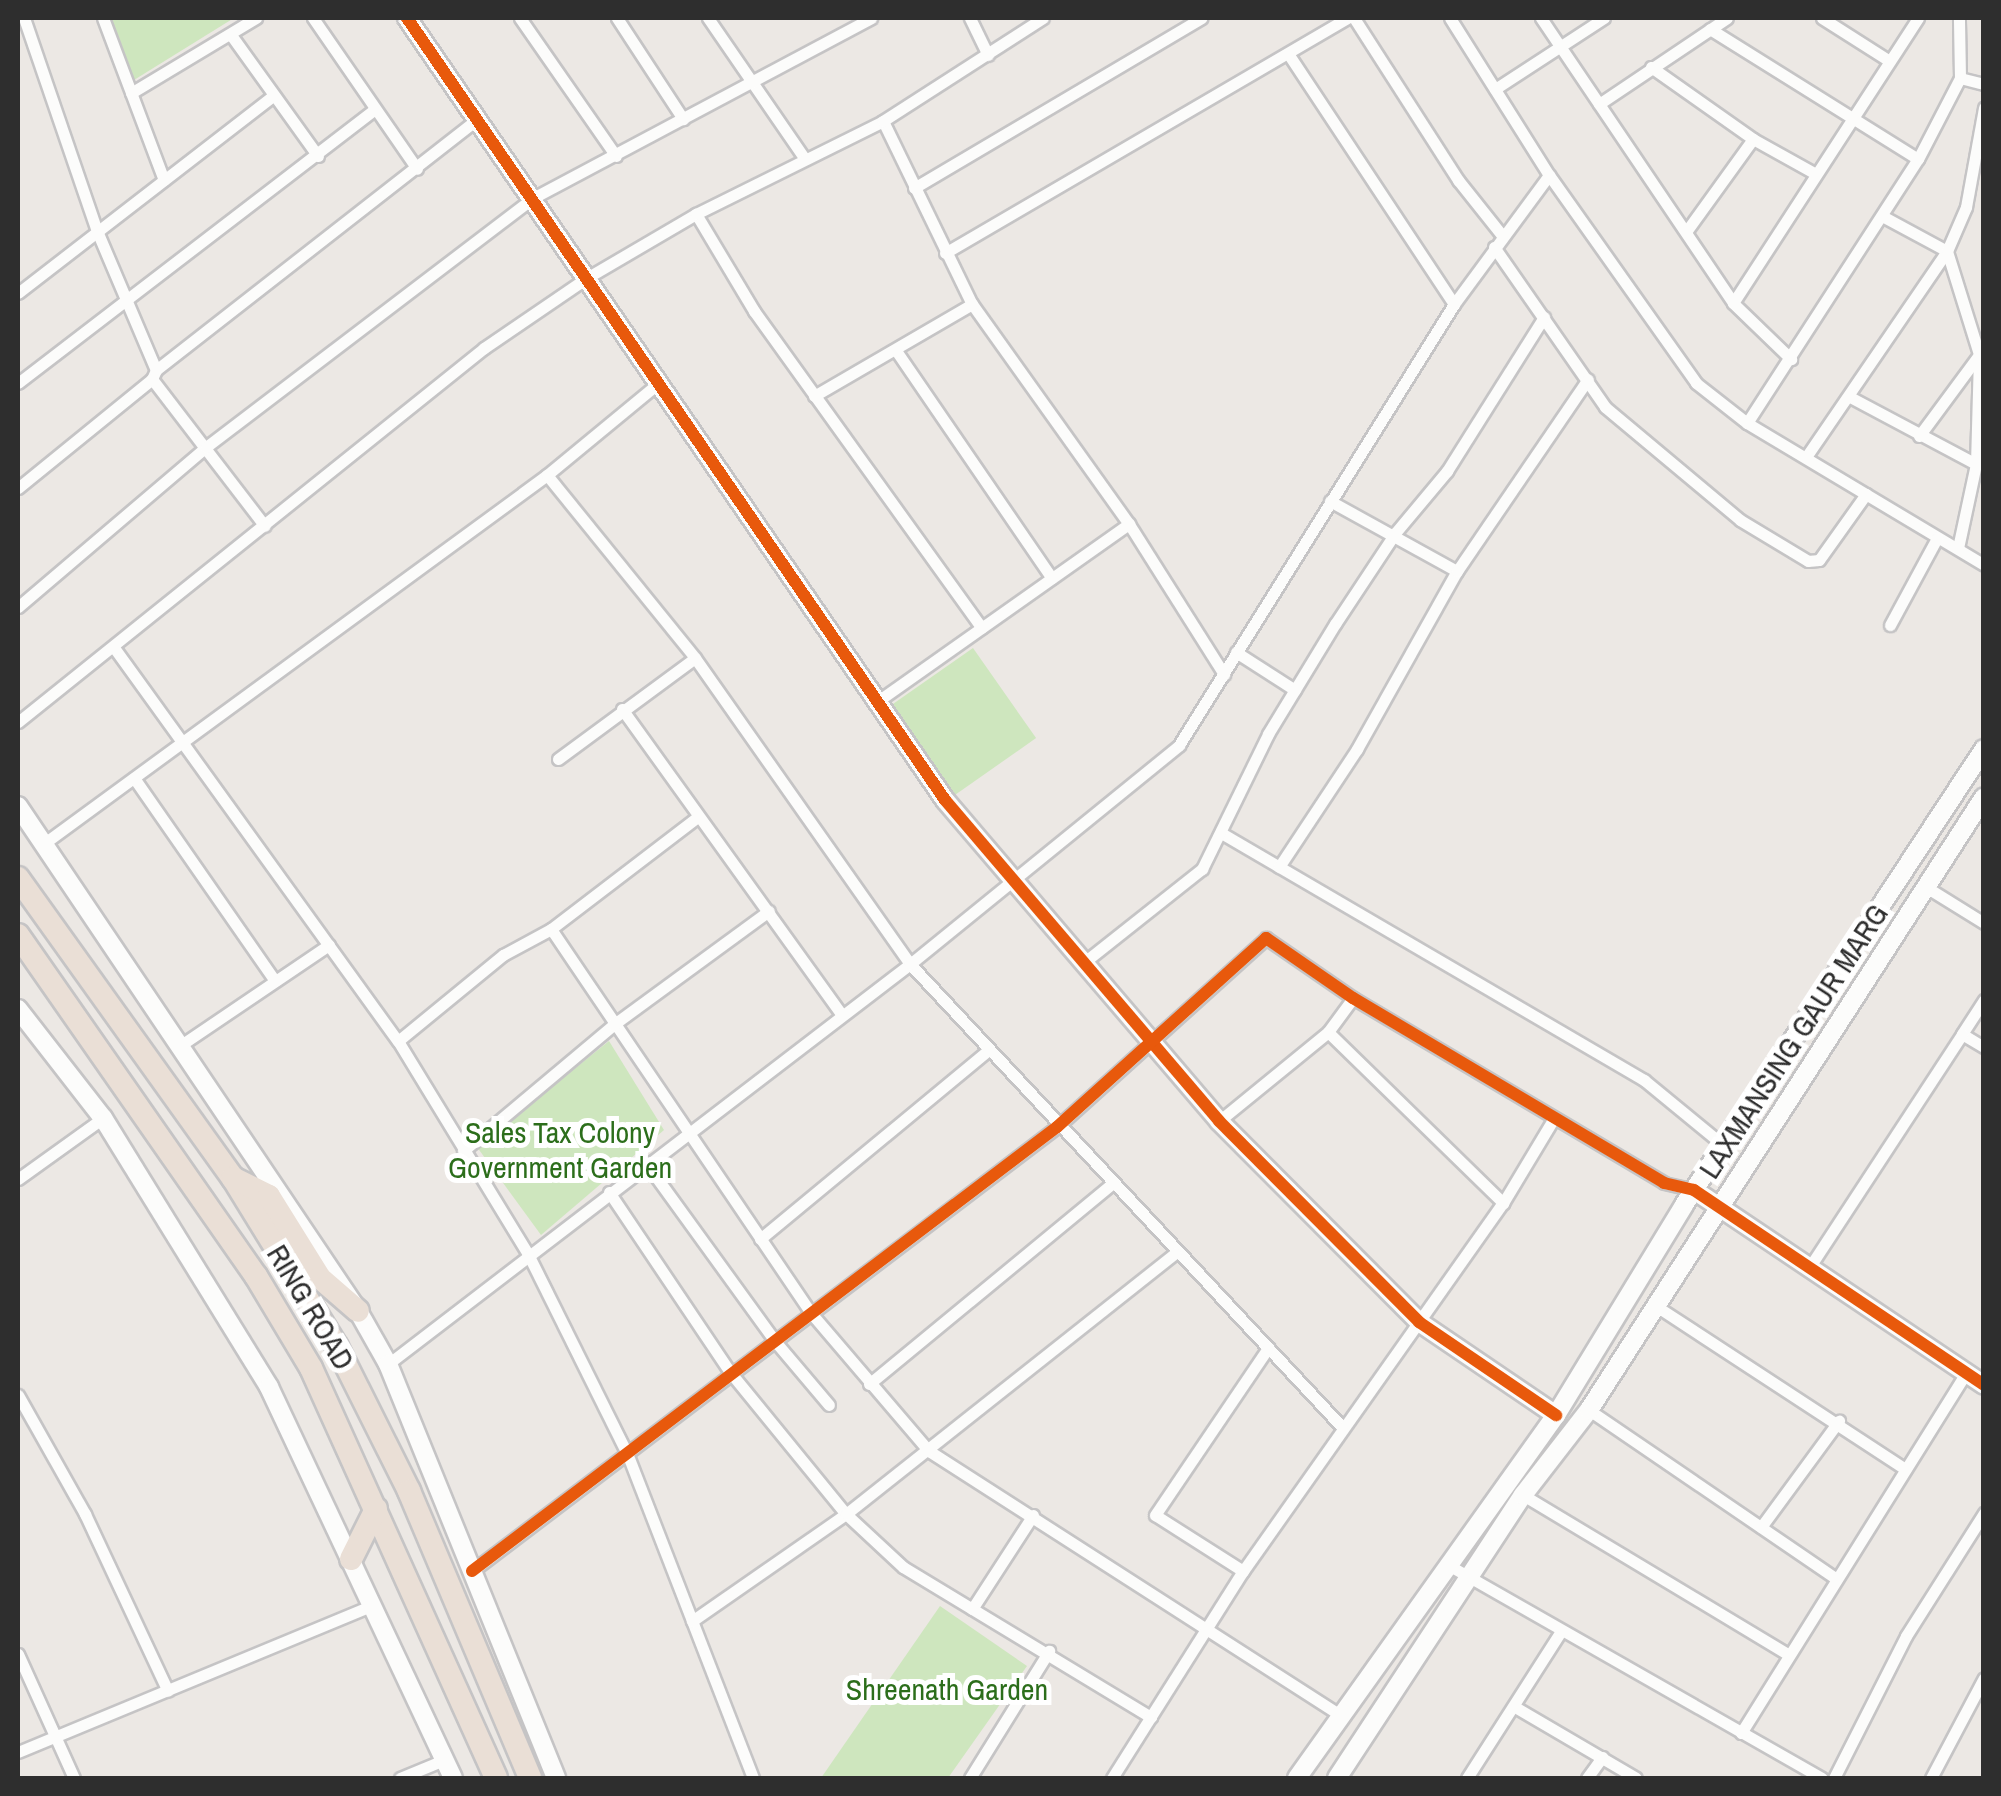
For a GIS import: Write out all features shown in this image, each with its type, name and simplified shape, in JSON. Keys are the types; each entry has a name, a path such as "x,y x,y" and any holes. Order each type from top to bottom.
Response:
{"highway":[{"name":"RING ROAD","path":"18,878 233,1178 365,1400 530,1778"},
{"name":"RING ROAD","path":"18,935 256,1276 311,1368 496,1778"},
{"path":"233,1178 269,1196 320,1278 358,1310"},
{"path":"351,1560 376,1509"}],"street":[{"path":"103,18 164,180"},
{"path":"131,93 256,18"},
{"path":"313,18 416,169"},
{"path":"407,18 945,800 1016,876 1219,1121 1420,1322 1556,1415"},
{"path":"520,18 616,156"},
{"path":"617,18 684,119"},
{"path":"709,18 805,159"},
{"path":"18,606 206,447 531,198 754,84 870,18"},
{"path":"970,18 988,55"},
{"path":"19,718 114,649 484,348 584,278 696,214 883,122 1043,18"},
{"path":"914,188 1202,18"},
{"path":"945,252 1351,18 1458,180 1501,234"},
{"path":"1450,18 1549,175 1696,383 1747,423 1984,565"},
{"path":"1541,18 1688,228 1733,303 1791,359"},
{"path":"1495,89 1604,18"},
{"path":"1599,104 1728,18"},
{"path":"1822,18 1888,60"},
{"path":"1733,303 1918,18"},
{"path":"1747,423 1918,159 1960,78 1959,18"},
{"path":"23,25 154,375 265,526"},
{"path":"1710,29 1918,159"},
{"path":"231,35 318,156"},
{"path":"1289,55 1454,304"},
{"path":"1651,67 1753,138 1816,174"},
{"path":"1960,78 1984,84"},
{"path":"18,294 272,97"},
{"path":"1806,457 1947,251 1966,207 1984,108"},
{"path":"18,383 374,110"},
{"path":"18,488 476,120"},
{"path":"883,122 972,304 1129,524 1224,674"},
{"path":"1688,228 1753,138"},
{"path":"388,1364 684,1132 910,964 1179,745 1454,304 1501,234 1549,175"},
{"path":"696,214 814,396 982,628"},
{"path":"1882,216 1947,251 1979,354 1976,464 1958,548"},
{"path":"1494,247 1606,407 1667,465 1808,561 1826,556 1866,494"},
{"path":"814,396 897,352 972,304"},
{"path":"1087,960 1202,870 1223,834 1268,734 1396,532 1447,470 1544,317"},
{"path":"897,352 1052,578"},
{"path":"1918,436 1979,354"},
{"path":"1279,867 1357,749 1457,571 1588,380"},
{"path":"46,842 547,476 656,385"},
{"path":"1850,397 1976,464"},
{"path":"547,476 695,658 910,964 1175,1253 1342,1427"},
{"path":"1330,501 1396,532 1457,571"},
{"path":"876,703 1129,524"},
{"path":"1890,625 1938,538"},
{"path":"114,649 184,740 398,1041 529,1256 627,1453 753,1778"},
{"path":"1236,652 1296,690"},
{"path":"558,759 695,658"},
{"path":"622,709 696,818 769,911 841,1014"},
{"name":"LAXMANSING GAUR MARG","path":"1298,1778 1556,1415 1694,1190 1984,750"},
{"path":"134,778 275,981"},
{"name":"LAXMANSING GAUR MARG","path":"1336,1778 1523,1495 1589,1410 1984,796"},
{"path":"18,806 184,1044 358,1310 388,1364 556,1778"},
{"path":"398,1041 504,955 551,929 696,818"},
{"path":"1223,834 1644,1080 1724,1145"},
{"path":"1926,887 1984,923"},
{"path":"463,1150 613,1025 769,911"},
{"path":"551,929 684,1132 811,1313 929,1450 1343,1717"},
{"path":"472,1571 1058,1127 1148,1039 1266,938 1353,998 1664,1183 1694,1190 1984,1385"},
{"path":"184,1044 329,944"},
{"path":"1219,1121 1328,1032 1353,998"},
{"path":"1810,1265 1984,1000"},
{"path":"18,1009 104,1118 270,1387 453,1778"},
{"path":"1328,1032 1503,1203"},
{"path":"1962,1034 1984,1047"},
{"path":"760,1239 987,1051"},
{"path":"18,1179 104,1118"},
{"path":"1112,1778 1244,1571 1503,1203 1554,1118"},
{"path":"646,1163 774,1340 829,1405"},
{"path":"869,1384 1113,1183"},
{"path":"609,1192 730,1372 846,1514 903,1567 1049,1651 1151,1718"},
{"path":"692,1621 846,1514 1175,1253"},
{"path":"1656,1306 1905,1468"},
{"path":"1244,1571 1155,1515 1268,1348"},
{"path":"1741,1732 1965,1374"},
{"path":"19,1401 85,1514 168,1691"},
{"path":"1589,1410 1835,1578"},
{"path":"1761,1527 1838,1421"},
{"path":"1523,1495 1789,1654"},
{"path":"972,1609 1033,1515"},
{"path":"1834,1778 1906,1636 1983,1515"},
{"path":"1450,1566 1822,1778"},
{"path":"18,1752 372,1606"},
{"path":"1467,1778 1561,1631"},
{"path":"970,1778 1049,1651"},
{"path":"18,1654 74,1778"},
{"path":"1931,1778 1984,1678"},
{"path":"1515,1706 1636,1778"},
{"path":"1588,1778 1602,1757"},
{"path":"400,1778 446,1758"}],"green space":[{"path":"111,18 234,18 134,80"},
{"path":"973,648 1036,738 952,797 889,707"},
{"name":"Sales Tax Colony Government Garden","path":"609,1041 664,1130 541,1235 477,1147"},
{"name":"Shreenath Garden","path":"940,1606 1027,1666 948,1778 821,1778"}],"cycle path":[{"path":"407,18 945,800 1219,1121 1419,1322 1556,1415"},
{"path":"472,1571 1057,1127 1266,938 1353,998 1664,1183 1694,1190 1984,1385"}]}
